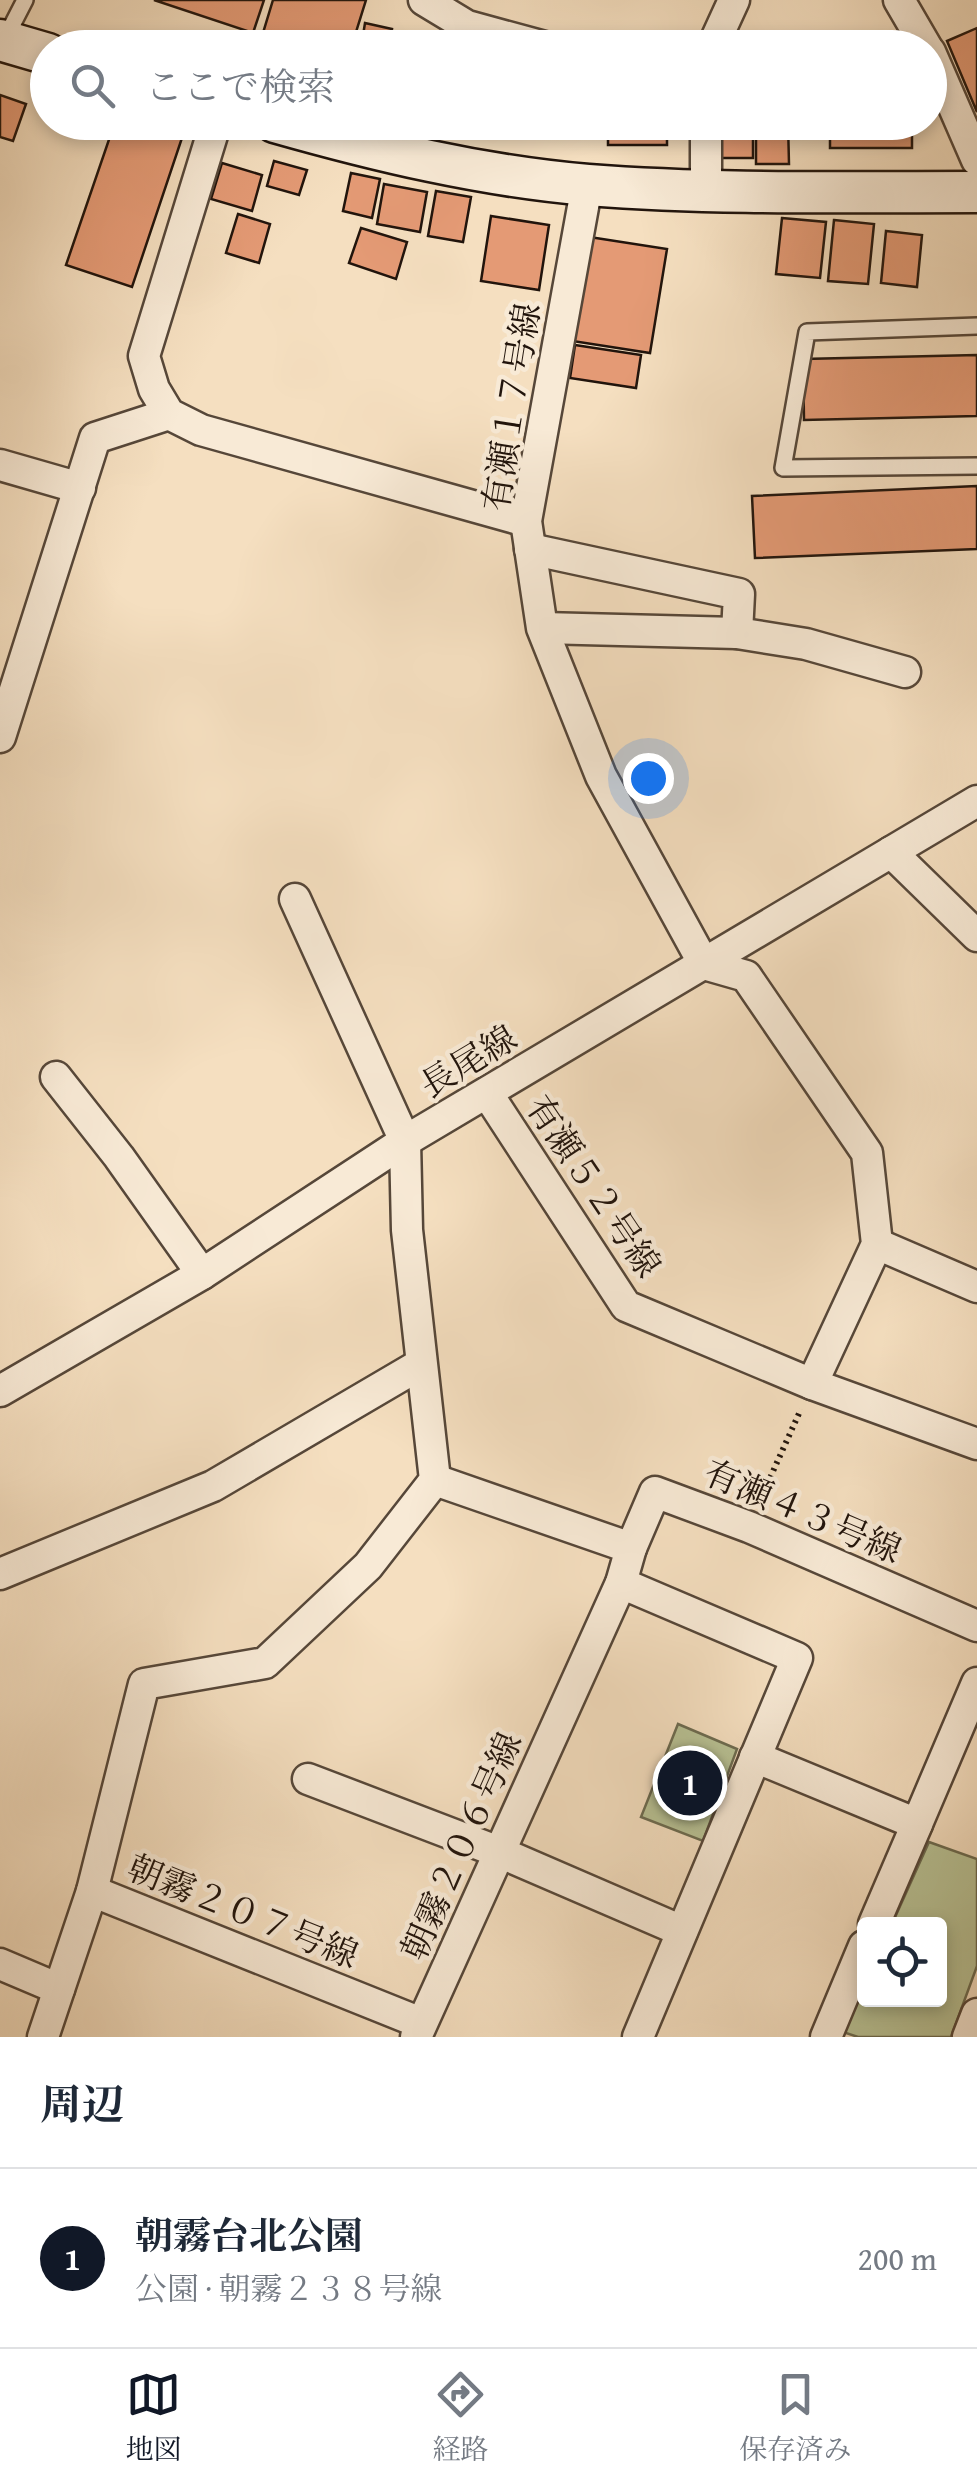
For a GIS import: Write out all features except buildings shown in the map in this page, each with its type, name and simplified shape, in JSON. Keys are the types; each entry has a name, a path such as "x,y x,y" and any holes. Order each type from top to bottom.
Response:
{"street":[{"path":"424,0 468,26 483,30"},
{"path":"720,30 734,0"},
{"path":"899,0 916,30"},
{"path":"2,40 30,49"},
{"path":"947,93 977,160"},
{"path":"210,140 144,356 154,389 169,414 200,430 528,535 739,594 736,633"},
{"path":"338,140 484,172 586,184 706,191 977,192"},
{"path":"706,140 706,191"},
{"name":"有瀬１７号線","path":"586,184 528,535 543,628 601,776 704,964"},
{"path":"0,737 95,438 169,414"},
{"path":"0,465 80,488"},
{"path":"543,628 736,633 806,644 905,672"},
{"name":"長尾線","path":"0,1391 202,1274 405,1142 977,801"},
{"path":"891,852 977,936"},
{"path":"44,2037 92,1891 144,1684 265,1663 368,1566 435,1480 407,1230 405,1142 295,899"},
{"path":"704,964 746,976 867,1153 877,1244 812,1384"},
{"path":"56,1077 202,1274"},
{"name":"有瀬５２号線","path":"487,1093 626,1306 812,1384 977,1444"},
{"path":"877,1244 977,1288"},
{"path":"0,1574 213,1486 421,1364"},
{"path":"435,1480 630,1548"},
{"name":"有瀬４３号線","path":"630,1548 656,1492 749,1527 977,1626"},
{"name":"朝霧２０６号線","path":"419,2030 621,1583 630,1548"},
{"path":"621,1583 797,1658 638,2037"},
{"path":"877,1917 977,1683"},
{"path":"755,1757 917,1824"},
{"path":"308,1779 499,1852 682,1931"},
{"name":"朝霧２０７号線","path":"92,1891 419,2030"},
{"path":"826,2037 857,1963"},
{"path":"0,1964 60,1989"},
{"path":"968,2037 977,2014"}],"lane":[{"path":"2,40 25,0"},
{"path":"977,326 807,332 783,468 977,466"}],"path":[{"path":"749,1527 812,1384"}],"green space":[{"path":"678,1724 737,1749 703,1841 641,1817"},
{"path":"929,1842 977,1859 977,1966 951,2037 858,2037 843,2032 857,2000 857,2007 947,2007 947,1917 895,1917"}],"place":[{"name":"朝霧台北公園","path":"690,1783"}]}
